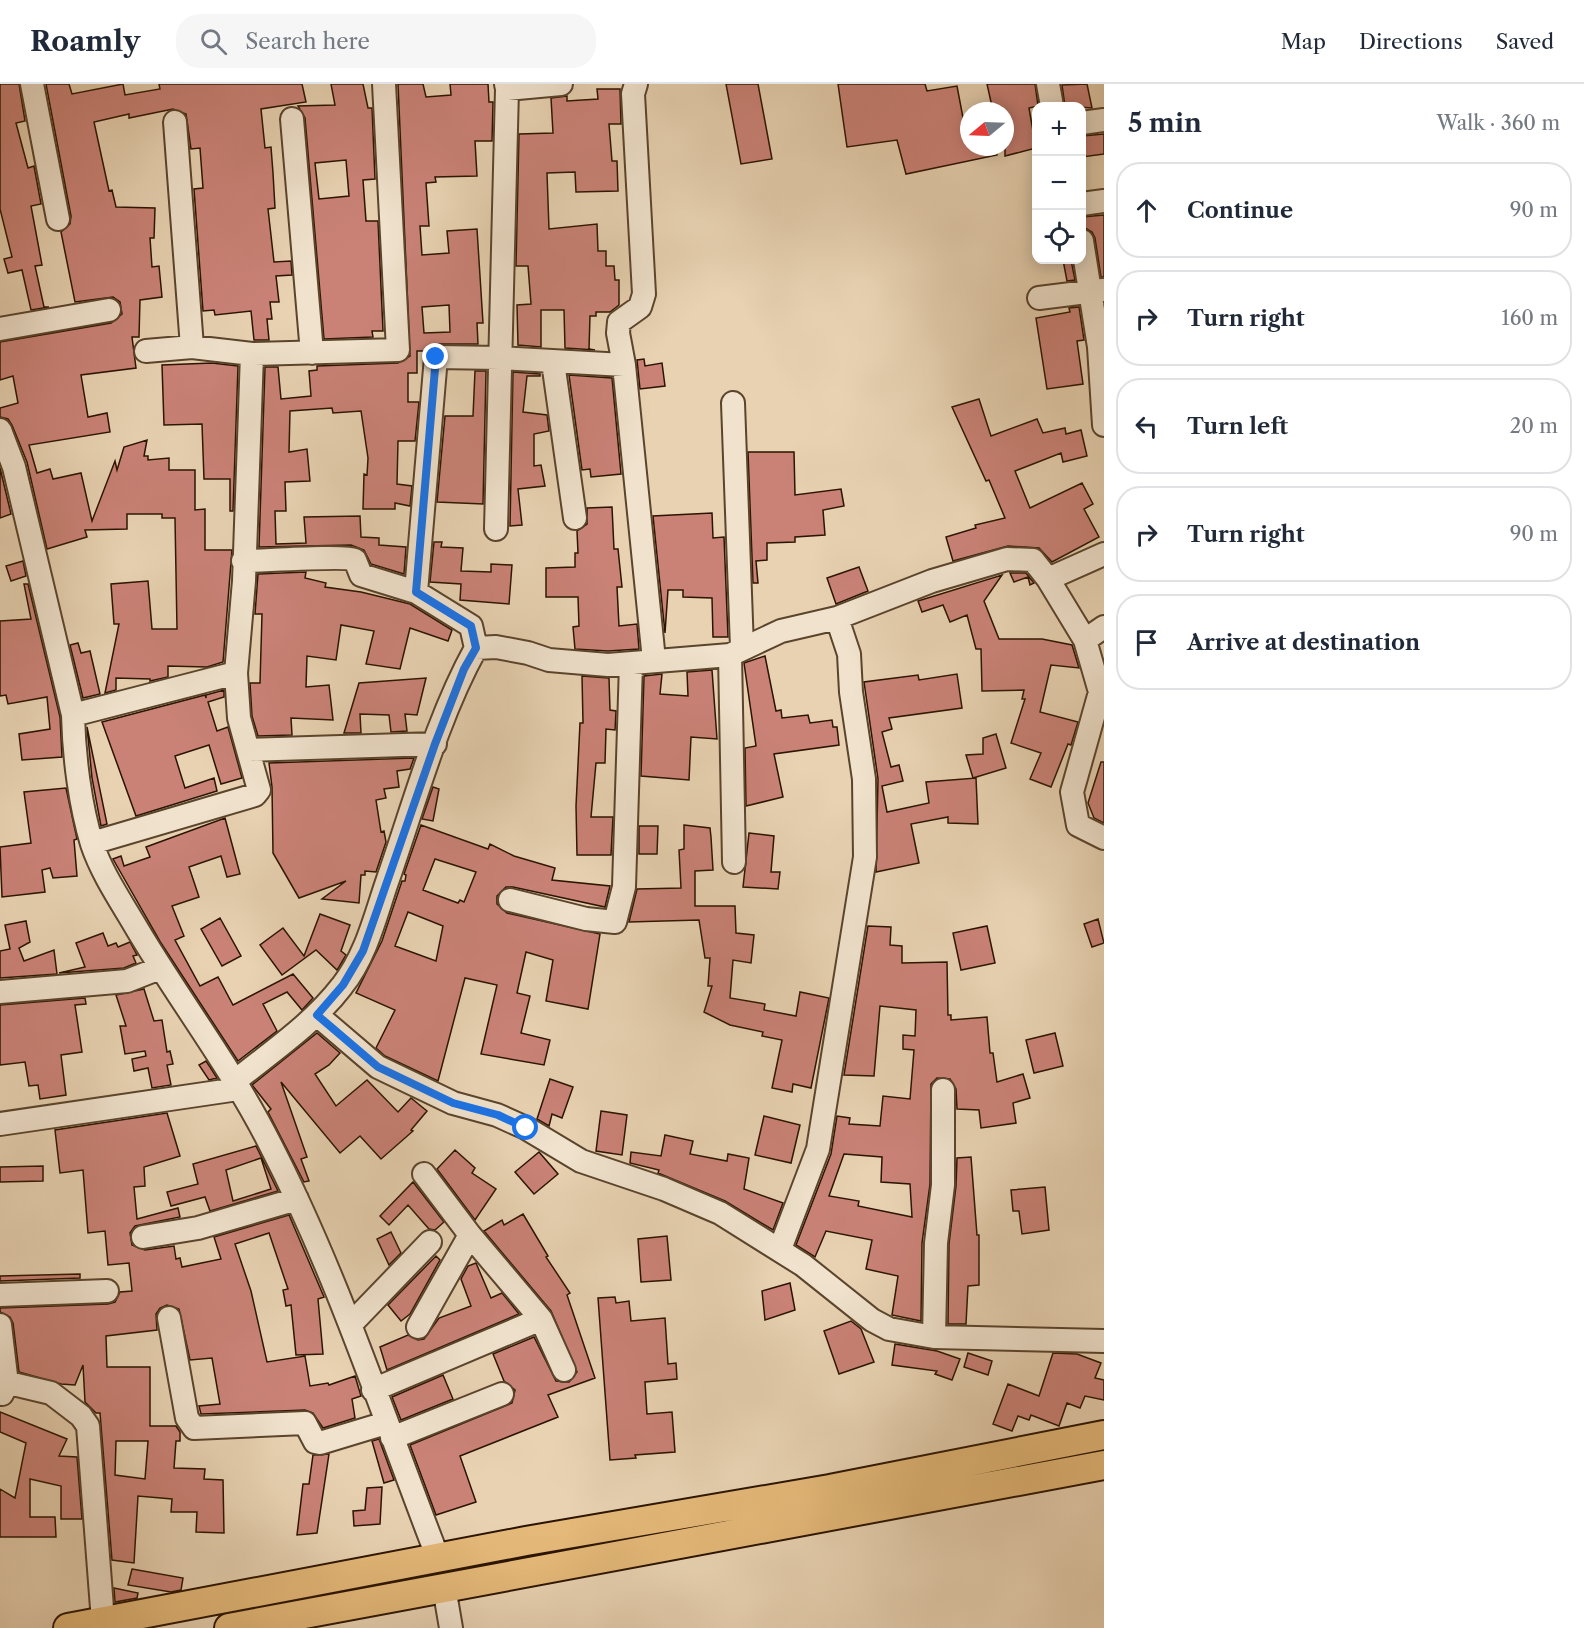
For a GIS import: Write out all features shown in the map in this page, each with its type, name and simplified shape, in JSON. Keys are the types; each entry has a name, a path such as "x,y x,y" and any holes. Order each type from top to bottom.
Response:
{"main road":[{"path":"68,1628 526,1541 830,1489 1104,1435"},
{"path":"230,1628 1104,1465"},
{"path":"526,1541 532,1570"}],"street":[{"path":"32,84 58,219"},
{"path":"146,351 192,347 252,354 398,350 384,84"},
{"path":"496,529 506,87 561,84"},
{"path":"636,84 633,94 644,294 640,307 619,322 618,333 624,365 654,660"},
{"path":"1048,84 1051,102"},
{"path":"292,119 312,353"},
{"path":"1086,122 1104,120"},
{"path":"175,122 192,347"},
{"path":"1086,203 1104,201"},
{"path":"1086,254 1097,291 1104,425"},
{"path":"1040,297 1097,291"},
{"path":"0,329 109,310"},
{"path":"92,843 255,795 259,790 239,718 236,673 244,581 252,354"},
{"path":"416,592 436,357 624,365"},
{"path":"553,362 576,518"},
{"path":"733,403 736,651 734,862"},
{"path":"0,430 14,468 73,715 74,752 92,843 107,877 160,968 236,1085 270,1143 351,1324 373,1390 438,1558"},
{"path":"1048,579 1104,554"},
{"path":"0,1124 236,1085 317,1015 343,985 363,951 435,744 464,669 476,648 471,626 416,592 361,575 355,560 348,557 319,560 243,561"},
{"path":"476,648 495,647 528,653 549,660 608,665 736,651 781,631 837,618 932,581 1007,559 1034,560 1085,640 1100,692 1072,792 1078,825 1104,838"},
{"path":"780,1249 818,1149 865,857 864,779 851,692 849,654 837,618"},
{"path":"1085,640 1104,627"},
{"path":"510,900 586,919 615,922 624,888 631,664"},
{"path":"73,715 236,673"},
{"path":"249,750 435,744"},
{"path":"0,992 127,981 160,968"},
{"path":"317,1015 378,1067 453,1103 498,1115 581,1161 664,1189 720,1213 780,1249 872,1320 889,1329 934,1337 1104,1341"},
{"path":"934,1337 936,1243 943,1185 943,1090"},
{"path":"424,1174 470,1235 541,1319 564,1370"},
{"path":"143,1237 198,1228 297,1199"},
{"path":"418,1327 470,1235"},
{"path":"351,1324 430,1242"},
{"path":"0,1295 107,1291"},
{"path":"169,1318 187,1418 194,1428 305,1424 315,1442 320,1443 389,1430 502,1394"},
{"path":"373,1390 541,1319"},
{"path":"0,1325 2,1388 51,1393 81,1416 88,1426 103,1621"},
{"path":"444,1587 452,1628"}],"building":[{"path":"0,84 19,84 25,121 16,123 28,168 34,166 41,204 31,206 42,265 35,266 44,307 49,307 31,310 22,270 8,273 4,259 12,257 0,209"},
{"path":"46,84 69,84 72,94 123,84 125,95 160,89 159,84 302,84 306,102 261,109 265,148 271,147 275,208 268,209 274,262 291,261 292,275 276,276 279,302 270,302 272,319 267,319 269,340 254,340 251,311 215,315 214,310 203,311 194,189 203,188 200,148 191,149 186,114 173,109 129,118 129,114 94,122 109,191 112,190 116,207 155,208 154,238 150,238 152,267 159,266 162,297 140,300 139,337 132,337 136,368 81,375 88,417 107,413 110,432 29,445 37,473 50,469 53,479 81,473 92,521 115,461 117,470 124,447 147,440 144,456 148,456 148,460 169,458 169,470 195,470 195,510 205,509 205,550 232,550 223,662 207,667 168,666 168,677 150,681 150,679 116,678 116,690 105,693 119,624 114,624 111,584 148,581 152,629 177,629 175,518 162,518 162,514 127,514 127,529 85,530 87,537 47,549 27,462 12,425 8,419 0,417 0,408 18,403 13,376 0,380 0,342 111,323 122,314 120,302 113,297 75,302 61,232 70,224 71,216"},
{"path":"331,84 363,84 368,108 372,108 375,179 363,180 366,221 378,221 383,331 372,331 373,337 324,339 305,118 298,106 335,105","holes":["346,160 349,196 319,199 315,163"]},
{"path":"398,84 423,84 426,97 451,95 450,84 488,84 489,102 493,102 492,141 475,141 477,176 435,177 436,182 426,183 429,226 420,226 422,255 449,253 447,231 477,229 483,323 477,323 478,344 436,344 424,351 417,351 417,373 408,373 408,402 419,402 415,441 398,441 397,484 412,486 410,506 395,503 395,509 363,509 364,474 367,475 368,458 361,411 333,413 332,408 290,411 289,452 307,449 310,481 285,482 286,511 275,511 276,544 306,543 304,517 360,516 361,537 379,538 379,545 406,547 404,574 371,564 364,550 351,545 259,547 265,367 278,367 281,399 311,396 309,371 317,370 317,366 398,363 410,356","holes":["449,305 450,332 424,333 422,307"]},
{"path":"726,84 758,84 772,159 741,164"},
{"path":"838,84 925,84 927,91 957,86 960,102 960,156 992,156 906,174 897,140 847,147"},
{"path":"987,84 1035,84 1037,102 1032,102 1032,107 1029,108 1032,149 1014,154 1014,102 991,102"},
{"path":"1087,84 1092,108 1086,108 1086,102 1064,102 1062,85"},
{"path":"597,89 620,89 621,124 609,124 612,161 617,161 618,191 576,192 575,172 547,173 549,229 597,224 598,251 606,251 606,266 614,266 615,280 619,280 619,305 610,312 596,312 596,316 590,316 589,349 595,350 565,348 564,310 541,310 541,347 518,345 517,305 531,304 528,266 516,266 519,134 553,133 551,98 567,96 567,101 598,99"},
{"path":"1104,134 1104,154 1086,156 1086,136"},
{"path":"1104,215 1104,277 1101,277 1095,238 1092,232 1086,229 1086,217"},
{"path":"1064,264 1072,264 1075,280 1067,281"},
{"path":"1079,307 1084,340 1077,341 1083,384 1047,389 1036,318 1070,312 1069,308"},
{"path":"644,359 645,366 662,363 665,386 640,389 637,360"},
{"path":"212,363 238,366 233,511 230,511 230,479 204,479 202,424 164,425 162,365"},
{"path":"475,371 486,371 483,504 437,502 445,416 473,416"},
{"path":"513,372 540,374 540,376 527,376 523,412 547,415 549,431 534,434 534,466 541,465 545,486 518,489 522,525 510,526"},
{"path":"569,375 612,378 621,474 591,477 590,469 582,470"},
{"path":"979,399 991,436 1037,419 1043,433 1065,428 1066,434 1081,430 1087,456 1063,462 1061,453 1015,471 1030,508 1082,483 1093,504 1084,509 1099,537 1052,562 1039,548 1008,546 953,561 946,537 976,528 975,525 1005,518 989,480 986,481 952,407"},
{"path":"748,452 794,452 795,495 841,489 844,506 823,510 825,535 795,537 795,542 767,543 767,560 756,561 758,583 753,583"},
{"path":"0,468 11,514 0,518"},
{"path":"612,507 614,549 618,549 622,587 617,587 619,626 637,624 639,649 608,651 575,649 573,627 579,626 578,597 546,597 546,568 575,567 575,553 578,553 577,531 587,524 587,508"},
{"path":"712,513 713,538 724,537 728,637 713,637 712,598 683,597 683,590 668,590 665,633 653,516"},
{"path":"434,542 442,542 441,547 463,548 461,571 491,572 491,564 512,565 509,604 460,600 461,584 430,582"},
{"path":"23,561 26,576 11,581 6,566"},
{"path":"859,567 868,591 836,604 827,578"},
{"path":"306,572 305,578 326,583 325,587 361,592 410,604 452,630 448,641 410,628 400,669 366,664 374,631 341,625 336,660 307,656 306,687 329,685 333,720 291,718 292,735 258,736 252,716 250,683 260,683 262,614 255,614 258,574"},
{"path":"1010,573 1026,573 1034,583 1030,585 1028,577 1014,582"},
{"path":"1002,575 984,601 999,639 1042,639 1072,645 1079,668 1051,665 1040,712 1078,722 1071,745 1068,744 1051,787 1030,779 1041,753 1011,743 1025,699 1022,699 1024,690 982,691 981,649 976,649 967,615 950,622 943,605 922,612 918,601"},
{"path":"24,584 28,584 60,717 62,757 22,760 19,734 50,729 47,697 8,704 6,695 0,696 0,621 31,619"},
{"path":"78,643 81,653 90,651 100,694 83,698 70,645"},
{"path":"765,656 776,711 781,710 782,718 808,715 810,723 832,720 833,727 837,727 839,745 774,754 783,797 746,806 745,748 756,746 744,663"},
{"path":"712,670 717,739 691,737 689,780 641,776 644,676 662,674 660,694 688,696 687,672"},
{"path":"957,674 962,708 889,718 892,729 882,732 891,767 899,765 903,781 882,786 887,812 929,803 926,782 976,778 978,824 948,823 948,817 911,824 919,863 876,872 878,779 864,682 918,675 919,680"},
{"path":"582,676 609,678 610,710 616,711 615,730 606,729 605,763 596,763 591,817 613,817 611,855 577,855 576,806 580,723 583,723"},
{"path":"426,678 417,715 405,714 407,731 391,732 389,715 360,714 361,733 344,733 359,683"},
{"path":"224,690 224,697 208,702 217,731 228,727 242,778 221,784 209,745 175,756 185,788 214,778 217,791 136,816 102,722 205,695 206,698 206,695"},
{"path":"87,727 107,824 101,826 92,778"},
{"path":"996,734 1006,768 973,778 966,755 983,754 983,738"},
{"path":"414,758 410,769 397,771 399,787 384,789 386,798 376,800 381,832 384,831 386,842 376,872 365,871 365,875 361,875 359,903 322,899 346,881 299,898 273,853 272,787 269,763"},
{"path":"1101,762 1104,762 1104,823 1094,818 1088,803"},
{"path":"433,787 439,789 433,821 422,819"},
{"path":"66,788 77,839 74,840 77,876 53,878 50,868 42,870 45,892 2,897 0,847 31,843 24,792"},
{"path":"225,818 240,874 227,877 221,856 189,867 199,897 172,906 184,936 175,940 200,986 218,977 233,1005 293,974 313,998 302,1010 287,992 263,1004 277,1031 238,1061 161,943 113,859 121,856 124,866 150,857 146,847"},
{"path":"421,825 488,849 490,844 514,856 555,868 552,880 610,886 605,907 513,887 506,887 497,896 497,904 507,913 600,934 588,1009 546,1001 553,960 526,952 517,993 530,996 521,1033 550,1040 544,1065 481,1054 497,985 465,978 438,1081 385,1056 376,1048 395,1010 356,993 382,941 402,881 405,881 406,875 404,874","holes":["435,859 476,872 464,902 460,900 458,903 423,890","408,912 443,926 436,961 395,946"]},
{"path":"684,825 710,828 713,870 695,871 695,906 735,906 736,933 754,935 751,963 733,960 730,998 765,1004 764,1010 796,1016 800,992 829,998 811,1088 793,1084 792,1092 772,1088 782,1040 762,1036 763,1032 730,1025 704,1012 712,986 708,986 710,958 705,958 699,920 629,922 637,889 681,888 679,850 684,849"},
{"path":"639,826 658,826 657,854 639,854"},
{"path":"749,833 774,836 771,872 780,872 778,889 743,887"},
{"path":"320,914 350,925 341,951 346,955 339,967 337,970 316,950 282,975 260,945 283,928 304,956"},
{"path":"220,918 241,956 222,966 201,929"},
{"path":"1098,919 1104,943 1092,947 1084,924"},
{"path":"26,921 30,942 19,948 24,961 54,950 57,974 0,978 0,951 10,949 5,925"},
{"path":"868,926 891,927 890,945 902,946 902,963 947,962 948,1015 951,1015 951,1020 987,1017 990,1053 993,1053 997,1082 1023,1074 1030,1098 1013,1103 1016,1123 981,1128 979,1110 957,1109 956,1089 950,1079 937,1078 931,1084 930,1184 922,1243 921,1321 892,1315 898,1276 866,1269 872,1240 826,1231 815,1257 796,1245 831,1154 837,1116 850,1118 849,1124 880,1126 883,1096 910,1099 914,1050 903,1049 903,1035 915,1036 916,1010 880,1006 874,1076 844,1075","holes":["844,1154 882,1157 881,1182 910,1184 912,1217 858,1206 859,1201 829,1196"]},
{"path":"987,926 995,963 961,970 953,933"},
{"path":"103,933 108,946 116,943 118,947 130,942 137,955 133,956 136,963 124,968 59,973 85,967 76,943"},
{"path":"144,989 154,1021 162,1020 167,1052 170,1051 173,1064 167,1065 171,1085 152,1088 148,1068 134,1071 132,1059 146,1056 145,1051 125,1054 120,1026 126,1026 116,995"},
{"path":"85,998 86,1004 75,1005 82,1052 61,1055 66,1095 40,1099 38,1085 29,1086 25,1062 0,1065 0,1005"},
{"path":"317,1033 340,1053 329,1065 315,1074 336,1106 367,1080 398,1112 411,1098 427,1111 411,1130 413,1131 381,1159 360,1136 340,1153 281,1082 307,1157 301,1159 309,1181 304,1182 268,1112 271,1109 252,1085"},
{"path":"1055,1033 1063,1066 1034,1073 1026,1040"},
{"path":"206,1061 217,1078 209,1080 199,1065"},
{"path":"550,1079 573,1087 562,1118 552,1114 549,1126 537,1119"},
{"path":"601,1111 627,1115 622,1155 596,1151"},
{"path":"167,1113 180,1156 144,1167 145,1186 134,1187 137,1219 178,1208 180,1217 135,1226 130,1233 132,1245 145,1250 174,1246 176,1259 180,1258 182,1267 221,1259 214,1237 289,1215 324,1297 318,1299 323,1354 296,1355 291,1305 286,1306 283,1290 288,1289 269,1233 235,1244 251,1291 267,1362 305,1356 310,1386 328,1383 329,1385 355,1376 361,1396 352,1399 355,1418 323,1428 313,1413 305,1410 201,1414 199,1406 220,1404 212,1358 190,1360 179,1309 167,1305 160,1308 156,1314 157,1330 106,1336 107,1367 150,1367 150,1426 176,1426 180,1432 180,1441 176,1441 174,1468 205,1469 204,1479 223,1480 224,1533 196,1532 197,1512 171,1512 172,1499 138,1496 134,1563 112,1560 100,1413 96,1413 85,1402 83,1365 75,1385 61,1384 19,1372 13,1323 10,1317 0,1312 0,1308 108,1304 115,1302 120,1292 132,1291 129,1263 108,1265 105,1231 88,1233 83,1170 60,1173 55,1130","holes":["116,1441 148,1441 145,1479 115,1475"]},
{"path":"764,1116 800,1125 791,1163 755,1155"},
{"path":"665,1135 693,1141 690,1154 727,1161 728,1154 749,1158 744,1189 783,1203 773,1230 725,1201 658,1173 659,1170 630,1163 631,1152 661,1156"},
{"path":"256,1146 278,1191 210,1211 205,1197 171,1206 167,1192 198,1184 193,1164","holes":["261,1158 271,1189 233,1201 226,1170"]},
{"path":"455,1150 475,1168 472,1173 496,1189 475,1220 437,1169"},
{"path":"539,1152 558,1174 534,1194 515,1172"},
{"path":"971,1157 977,1235 979,1235 979,1285 968,1286 966,1324 948,1324 949,1244 957,1158"},
{"path":"43,1166 43,1181 0,1182 0,1167"},
{"path":"413,1182 444,1222 435,1230 429,1229 408,1205 389,1225 380,1216"},
{"path":"1045,1187 1049,1230 1022,1234 1019,1211 1013,1211 1011,1190"},
{"path":"523,1214 548,1256 546,1257 570,1293 567,1295 595,1378 548,1395 558,1417 460,1456 476,1502 436,1515 410,1445 512,1403 515,1390 504,1381 493,1354 534,1337 556,1381 569,1382 577,1372 551,1311 484,1231 502,1220 504,1225"},
{"path":"391,1232 401,1253 389,1265 377,1239"},
{"path":"667,1236 671,1280 641,1282 638,1239"},
{"path":"436,1256 440,1260 410,1314 401,1321 388,1305"},
{"path":"476,1263 491,1298 502,1293 519,1314 387,1370 380,1347 408,1335 418,1340 424,1339 439,1318 471,1306 461,1279 468,1266"},
{"path":"80,1274 80,1278 0,1281 0,1276"},
{"path":"790,1283 795,1310 765,1320 762,1291"},
{"path":"615,1297 616,1303 629,1301 631,1321 665,1318 668,1364 676,1363 677,1379 645,1382 647,1414 672,1412 675,1452 635,1455 636,1458 610,1460 598,1298"},
{"path":"851,1321 861,1329 874,1362 839,1374 824,1331"},
{"path":"895,1344 937,1351 960,1359 952,1380 935,1374 937,1371 892,1365"},
{"path":"968,1353 992,1361 988,1375 964,1367"},
{"path":"1053,1353 1077,1354 1101,1363 1095,1378 1104,1380 1104,1400 1085,1396 1080,1408 1067,1403 1059,1426 1031,1415 1029,1420 1018,1416 1012,1431 993,1424 1008,1384 1039,1396"},
{"path":"443,1375 453,1399 401,1420 392,1397"},
{"path":"0,1412 67,1439 59,1456 77,1457 82,1519 61,1519 61,1486 30,1479 30,1517 55,1517 56,1537 0,1537 0,1489 15,1498 26,1443 0,1432"},
{"path":"379,1439 394,1480 384,1483 372,1441"},
{"path":"329,1454 317,1533 297,1535 303,1484 309,1484 313,1455"},
{"path":"382,1487 380,1524 354,1526 353,1511 365,1510 367,1488"},
{"path":"132,1569 183,1578 181,1590 171,1592 128,1585"},
{"path":"114,1588 138,1593 137,1598 115,1602"}],"route":[{"path":"436,357 416,592 452,612 471,626 476,648 464,669 435,744 363,951 343,985 317,1015 378,1067 453,1103 498,1115 526,1128"}]}
